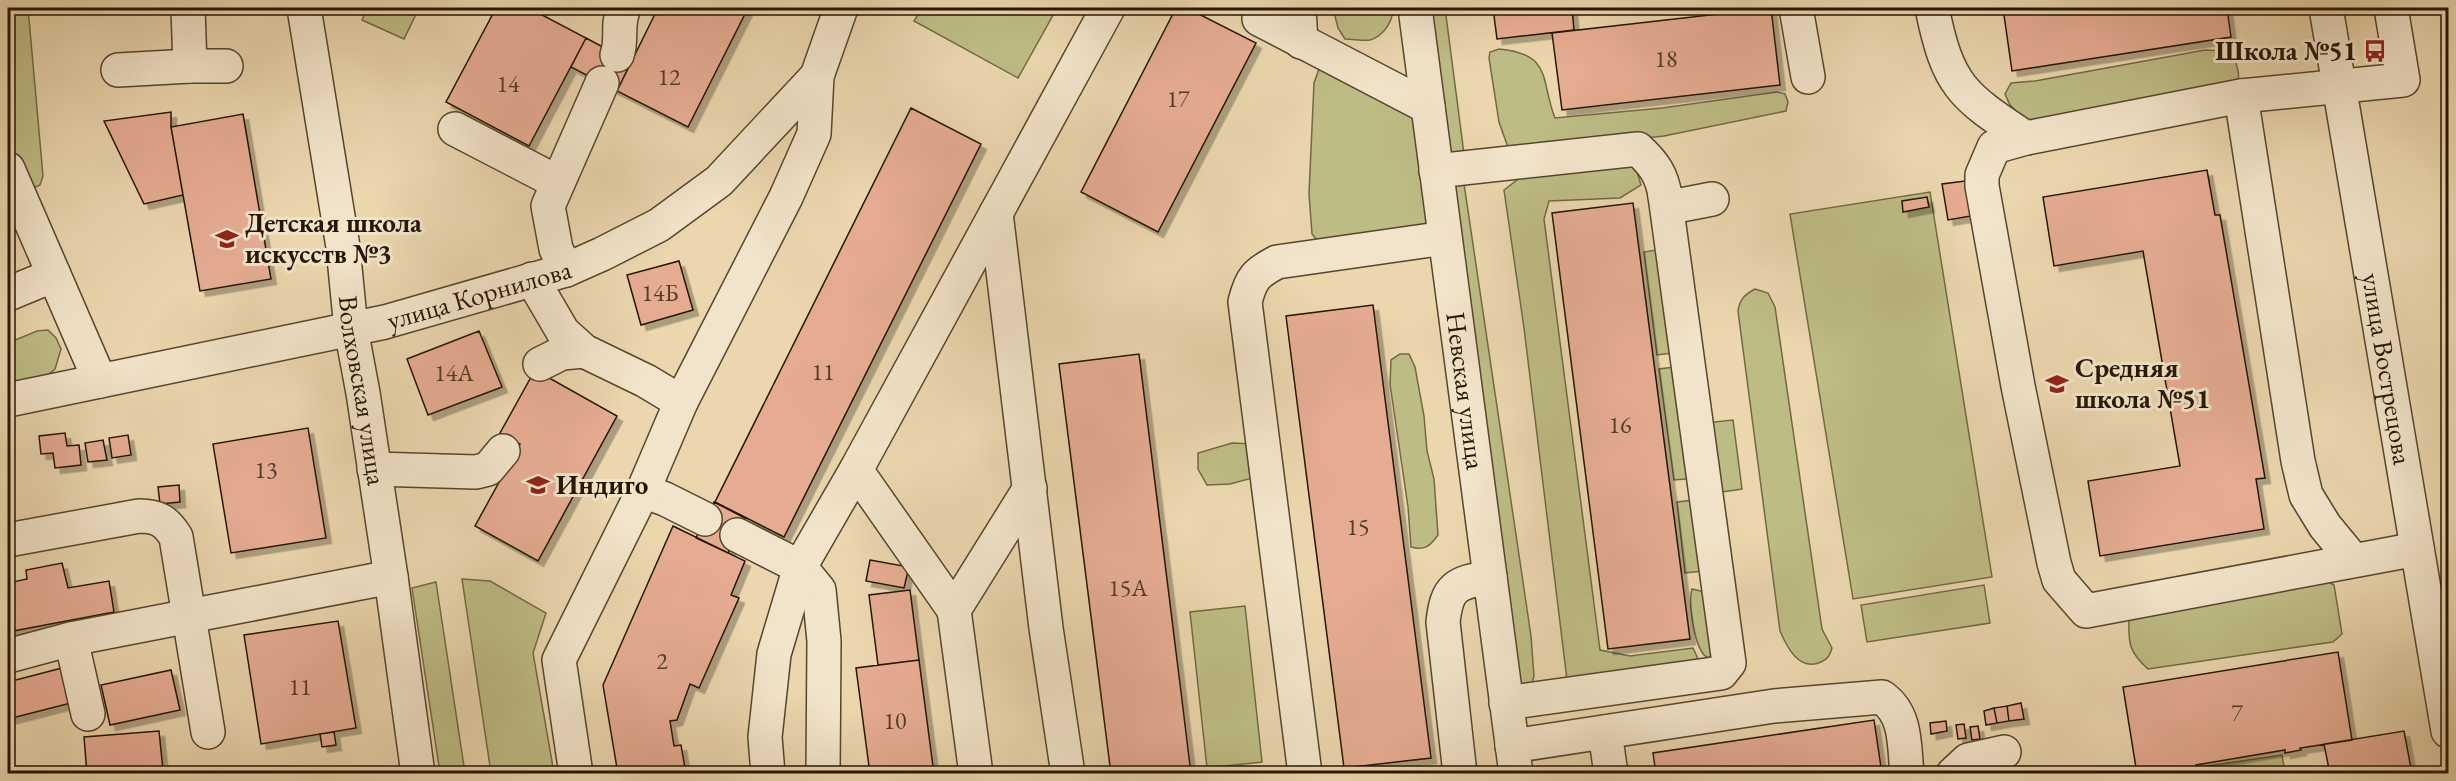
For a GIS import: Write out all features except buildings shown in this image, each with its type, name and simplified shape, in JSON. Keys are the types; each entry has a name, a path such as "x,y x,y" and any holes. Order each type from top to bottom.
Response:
{"street":[{"path":"188,8 190,66"},
{"name":"Волховская улица","path":"304,8 343,247 351,329 375,469 418,774"},
{"path":"566,270 556,249 548,206 621,44 618,29 619,18 624,8"},
{"name":"улица Корнилова","path":"8,400 385,322 566,270 602,254 658,225 719,181 817,76 842,8"},
{"path":"768,774 765,737 774,654 800,567 856,470 1108,8"},
{"path":"1299,8 1301,42"},
{"name":"Невская улица","path":"1415,8 1514,760"},
{"path":"1796,8 1808,77"},
{"path":"1932,8 1940,44 1950,73 1959,86 1976,104 2026,138"},
{"name":"улица Вострецова","path":"2326,8 2448,731"},
{"path":"2391,8 2403,80 2241,96 2026,138 1994,147 1982,175 1982,186 2018,386 2054,563 2060,580 2086,611 2417,549"},
{"path":"1259,19 1428,107"},
{"path":"118,70 226,66"},
{"path":"576,774 559,660 643,490 681,402 786,197 814,134 817,76"},
{"path":"2241,96 2298,461 2306,495 2325,526 2353,560"},
{"path":"455,129 557,182"},
{"path":"1436,171 1638,149 1655,165 1663,183 1665,196 1729,663 1721,673 1506,703"},
{"path":"8,169 100,381"},
{"path":"1665,196 1676,206 1712,199"},
{"path":"996,213 1046,628 1068,774"},
{"path":"1305,774 1245,302 1250,284 1260,271 1277,262 1445,238"},
{"path":"8,294 54,275"},
{"path":"532,279 562,332 584,351 646,381 681,402"},
{"path":"540,364 562,353 584,351"},
{"path":"8,407 8,416"},
{"path":"375,469 476,472 488,469 503,451"},
{"path":"856,470 954,610 976,774"},
{"path":"954,610 1030,488"},
{"path":"643,490 705,519"},
{"path":"8,540 119,518 154,516 167,522 176,537 208,732"},
{"path":"737,535 800,567 819,590 824,641 823,774"},
{"path":"8,656 71,639 391,577"},
{"path":"1460,774 1443,622 1446,600 1452,591 1469,581 1490,577"},
{"path":"71,639 88,714"},
{"path":"1514,760 1605,732 1774,706 1882,697 1892,704 1901,719 1907,774"},
{"path":"1605,732 1611,774"},
{"path":"1953,774 1968,760 2004,752"}],"shaded area":[{"path":"8,8 28,8 43,176 40,185 34,188 29,186 8,143"},
{"path":"367,8 419,8 404,39 362,20"},
{"path":"922,8 1057,8 1018,78 914,21"},
{"path":"1333,8 1393,8 1393,13 1383,32 1375,38 1370,40 1345,39 1338,28"},
{"path":"1416,8 1445,8 1464,154 1448,168"},
{"path":"1499,49 1516,52 1536,63 1542,71 1555,118 1662,108 1777,92 1785,94 1788,102 1786,111 1664,136 1510,153 1499,122 1489,58 1490,52"},
{"path":"2205,50 2228,51 2238,68 2238,88 2058,124 2025,120 2010,105 2005,94 2011,83 2035,81"},
{"path":"1320,66 1420,117 1431,234 1323,248 1312,234 1309,194 1314,83"},
{"path":"1635,165 1641,185 1620,198 1549,201 1544,219 1600,650 1630,656 1693,648 1700,663 1568,688 1524,328 1504,190 1526,173"},
{"path":"1463,177 1531,636 1534,676 1531,688 1516,694 1448,178"},
{"path":"1930,192 1992,577 1853,599 1790,214"},
{"path":"1668,248 1681,352 1657,355 1644,252"},
{"path":"1755,289 1768,293 1775,307 1822,629 1832,648 1825,660 1813,664 1806,664 1795,656 1780,631 1738,311 1743,298"},
{"path":"48,330 56,338 61,349 55,369 44,378 8,385 8,343 37,331"},
{"path":"1400,354 1409,354 1415,367 1424,416 1427,451 1434,479 1438,535 1430,545 1424,548 1411,547 1408,507 1390,384 1391,360"},
{"path":"1682,366 1697,478 1674,480 1659,369"},
{"path":"1733,420 1742,489 1715,493 1705,423"},
{"path":"1232,443 1254,444 1256,477 1230,484 1207,485 1198,469 1198,453"},
{"path":"1702,499 1711,570 1685,573 1677,502"},
{"path":"462,579 490,581 546,613 533,653 554,773 491,773"},
{"path":"2327,581 2334,585 2342,634 2333,642 2148,669 2131,648 2129,620 2138,616"},
{"path":"436,582 465,773 440,773 412,588"},
{"path":"1984,585 1990,623 1867,642 1861,605"},
{"path":"1692,589 1714,594 1716,662 1704,655 1697,642 1691,613"},
{"path":"1245,606 1262,762 1207,768 1190,612"},
{"path":"2282,755 2285,773 2202,773 2201,767"}],"place":[{"name":"Школа №51","path":"2375,51"},
{"name":"Детская школа искусcтв №3","path":"227,239"},
{"name":"Средняя школа №51","path":"2057,384"},
{"name":"Индиго","path":"538,485"}]}
